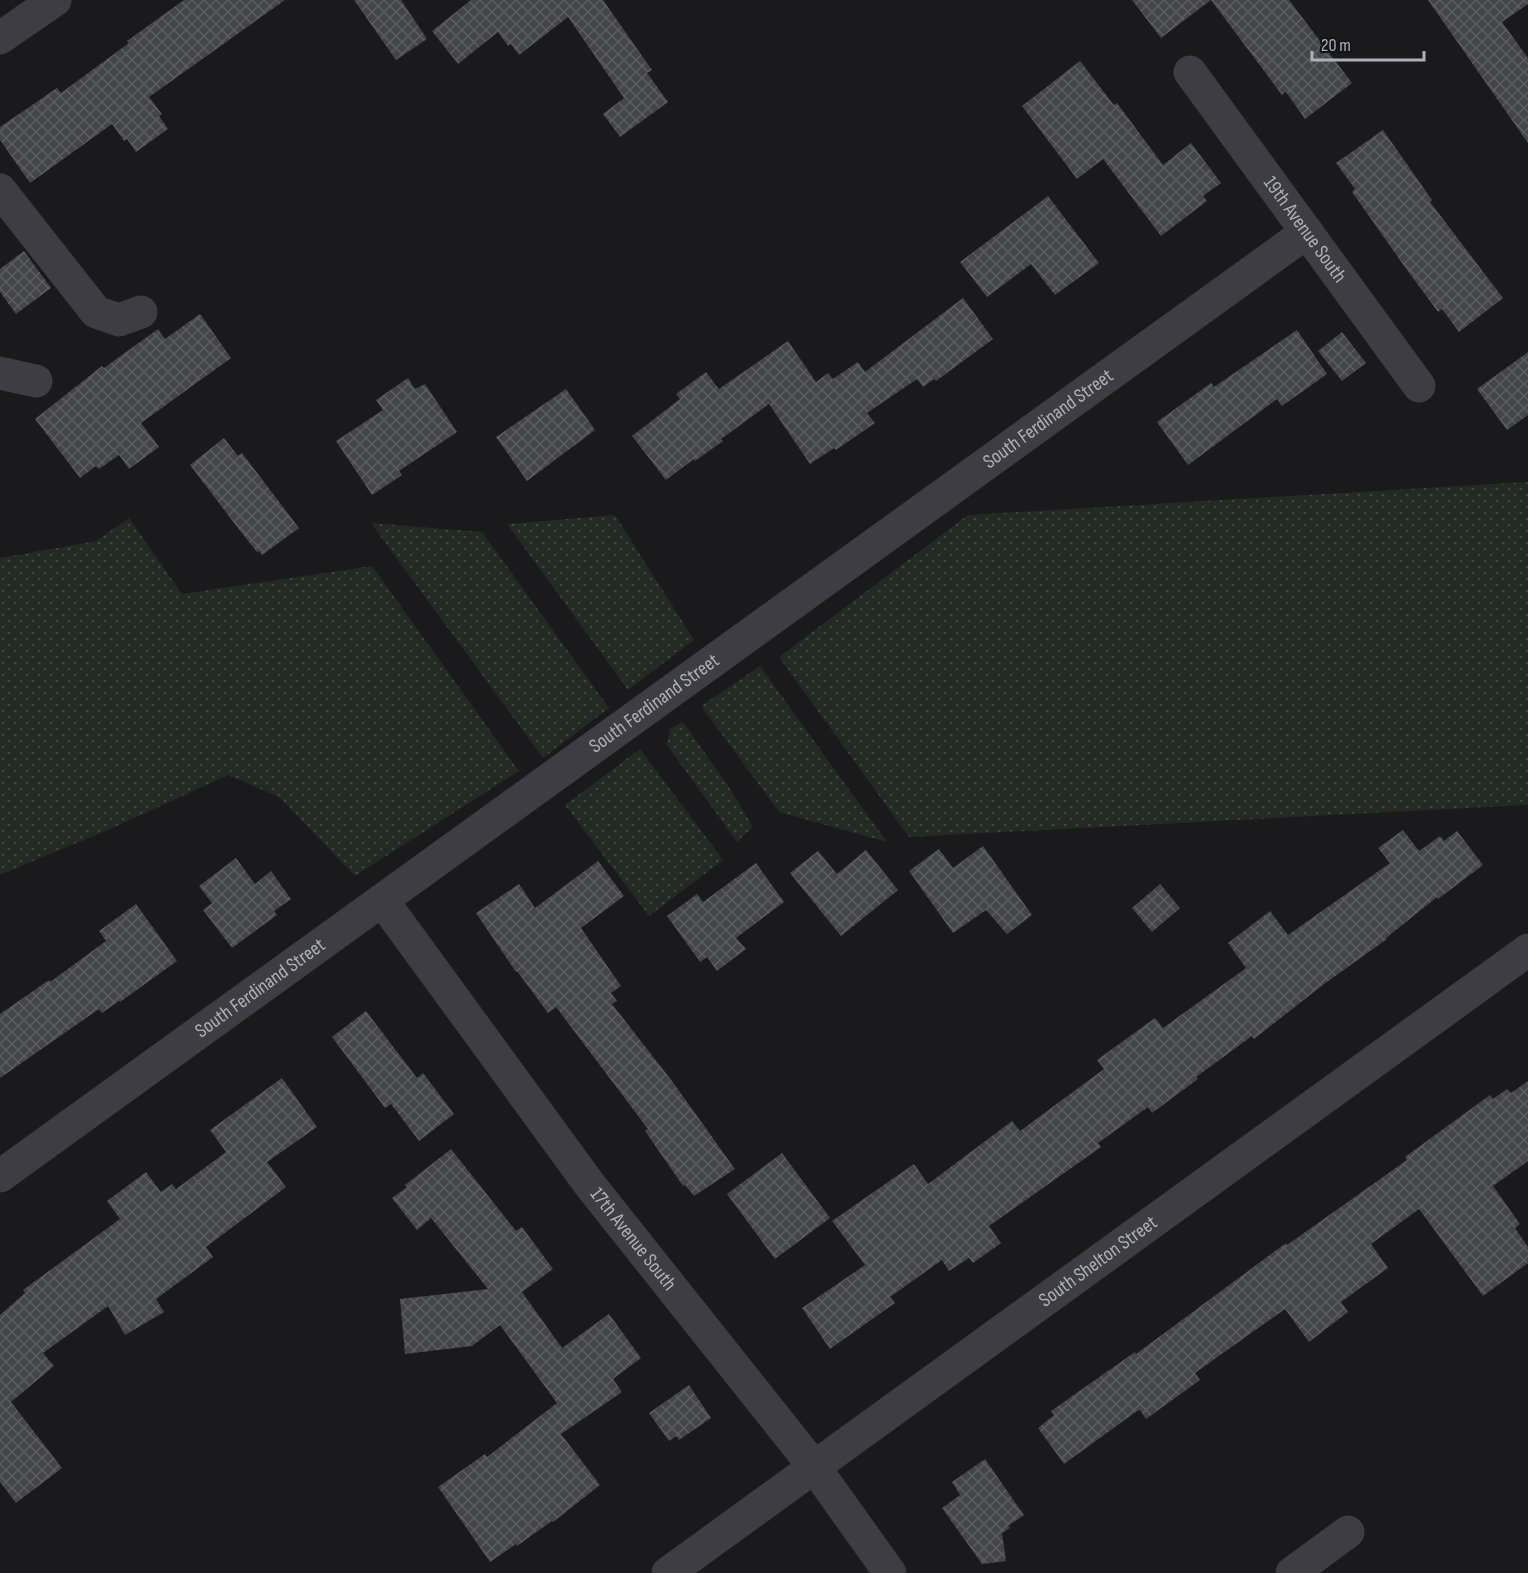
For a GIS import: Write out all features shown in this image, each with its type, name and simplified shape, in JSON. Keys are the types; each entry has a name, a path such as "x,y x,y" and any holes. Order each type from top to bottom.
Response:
{"street":[{"path":"0,38 55,0"},
{"name":"19th Avenue South","path":"1190,72 1419,386"},
{"path":"0,190 96,312 119,320 141,312"},
{"name":"South Ferdinand Street","path":"0,1176 1307,231"},
{"path":"0,374 36,381"},
{"name":"17th Avenue South","path":"382,900 590,1185 814,1468 890,1573"},
{"name":"South Shelton Street","path":"668,1573 1528,950"},
{"path":"1292,1573 1348,1532"}],"shaded area":[{"path":"1528,482 1528,805 909,837 779,657 968,515"},
{"path":"615,515 694,640 628,690 507,524"},
{"path":"129,518 182,594 372,566 519,771 355,876 279,797 228,775 115,827 0,875 0,558 96,541"},
{"path":"371,523 482,532 609,708 543,758"},
{"path":"760,666 887,842 779,812 701,706"},
{"path":"683,722 729,787 753,827 737,842 667,745 670,729"},
{"path":"640,749 723,860 649,916 565,805"}],"building":[{"path":"184,0 285,0 149,97 162,114 159,116 168,129 136,152 127,139 124,141 112,124 30,183 0,140 0,127 57,88 61,93"},
{"path":"354,0 401,0 427,39 396,60"},
{"path":"471,0 603,0 652,70 647,73 668,102 620,137 603,114 624,98 568,17 519,55 511,44 508,46 498,32 458,64 432,31"},
{"path":"1132,0 1211,0 1161,38"},
{"path":"1211,0 1289,0 1352,83 1305,119 1286,92 1282,95"},
{"path":"1428,0 1528,0 1528,4 1502,22 1528,58 1528,143"},
{"path":"1080,61 1114,105 1117,103 1163,165 1191,143 1221,183 1203,196 1207,201 1161,236 1103,159 1077,179 1022,106"},
{"path":"1383,130 1432,200 1430,202 1503,298 1459,332 1442,309 1438,312 1407,270 1352,192 1355,189 1336,163"},
{"path":"1048,196 1099,263 1055,295 1031,264 987,297 960,262"},
{"path":"24,251 51,288 16,314 0,292 0,269"},
{"path":"963,298 993,339 936,381 934,379 923,387 917,379 867,413 875,423 836,450 834,448 810,464 769,404 721,439 723,441 666,480 632,436 680,399 676,394 706,372 719,389 788,341 816,382 828,373 833,379 858,362 865,372"},
{"path":"200,314 231,358 141,423 159,447 129,469 119,455 99,469 96,466 80,478 35,419 102,366 104,368 158,329 165,339"},
{"path":"1297,330 1327,374 1282,406 1277,399 1188,465 1157,422 1211,383 1214,387"},
{"path":"1342,332 1366,363 1342,381 1318,351"},
{"path":"1528,352 1528,415 1507,430 1477,389"},
{"path":"408,378 415,389 425,384 457,432 399,471 402,475 372,495 336,441 383,410 376,400"},
{"path":"566,389 595,430 527,481 496,437"},
{"path":"224,438 238,456 242,453 299,528 262,555 241,532 190,465"},
{"path":"1403,830 1419,851 1440,836 1444,841 1457,831 1483,865 1438,899 1437,897 1387,939 1324,984 1254,1039 1252,1036 1152,1113 1148,1107 1098,1143 1101,1147 989,1226 1001,1243 973,1263 969,1258 949,1271 942,1260 890,1297 895,1303 830,1349 802,1308 865,1265 832,1221 914,1164 928,1184 1012,1121 1020,1131 1104,1069 1097,1060 1155,1018 1163,1028 1246,968 1228,943 1270,911 1288,935 1390,863 1378,848"},
{"path":"983,846 1032,915 1007,934 986,910 953,933 909,871 939,849 953,868"},
{"path":"866,850 898,890 841,936 790,873 818,851 837,874"},
{"path":"236,858 255,884 271,871 291,899 274,911 277,915 232,948 203,910 212,903 199,886"},
{"path":"598,861 624,896 581,928 621,986 611,993 617,1001 612,1004 672,1081 735,1169 694,1196 685,1185 683,1186 645,1131 648,1129 556,1007 548,1013 516,972 476,913 519,884 535,908"},
{"path":"756,863 784,902 736,938 746,949 717,971 707,957 700,962 667,916 697,894 703,902"},
{"path":"1160,884 1180,908 1152,932 1132,908"},
{"path":"136,904 177,961 120,1002 102,1013 99,1009 0,1078 0,1014 49,980 50,982 106,941 99,931"},
{"path":"366,1011 417,1078 423,1073 454,1114 419,1141 391,1104 385,1108 332,1037"},
{"path":"282,1078 317,1127 267,1162 286,1187 206,1247 213,1257 156,1299 164,1312 125,1335 108,1306 43,1353 54,1366 11,1402 62,1468 16,1503 0,1482 0,1315 25,1293 23,1290 120,1219 107,1201 146,1172 161,1192 172,1184 176,1189 226,1152 210,1130"},
{"path":"1528,1081 1528,1161 1493,1186 1520,1224 1515,1228 1528,1247 1528,1263 1483,1296 1419,1209 1371,1244 1388,1268 1341,1302 1348,1312 1309,1342 1285,1309 1195,1373 1200,1380 1146,1419 1140,1410 1137,1411 1064,1464 1038,1428 1054,1415 1051,1411 1135,1352 1136,1354 1286,1243 1287,1245 1407,1160 1405,1157 1490,1095 1493,1099 1507,1089 1511,1093"},
{"path":"451,1149 516,1231 522,1227 553,1269 522,1292 562,1348 609,1314 641,1358 613,1379 622,1392 561,1434 600,1485 553,1522 490,1562 438,1487 485,1454 487,1457 557,1403 500,1325 472,1346 405,1354 400,1299 488,1289 431,1218 417,1230 392,1198"},
{"path":"782,1153 830,1218 775,1259 727,1194"},
{"path":"689,1385 711,1418 679,1440 676,1436 669,1441 649,1413"},
{"path":"985,1459 1024,1515 1002,1533 1006,1561 982,1564 942,1508 960,1495 952,1482"}]}
